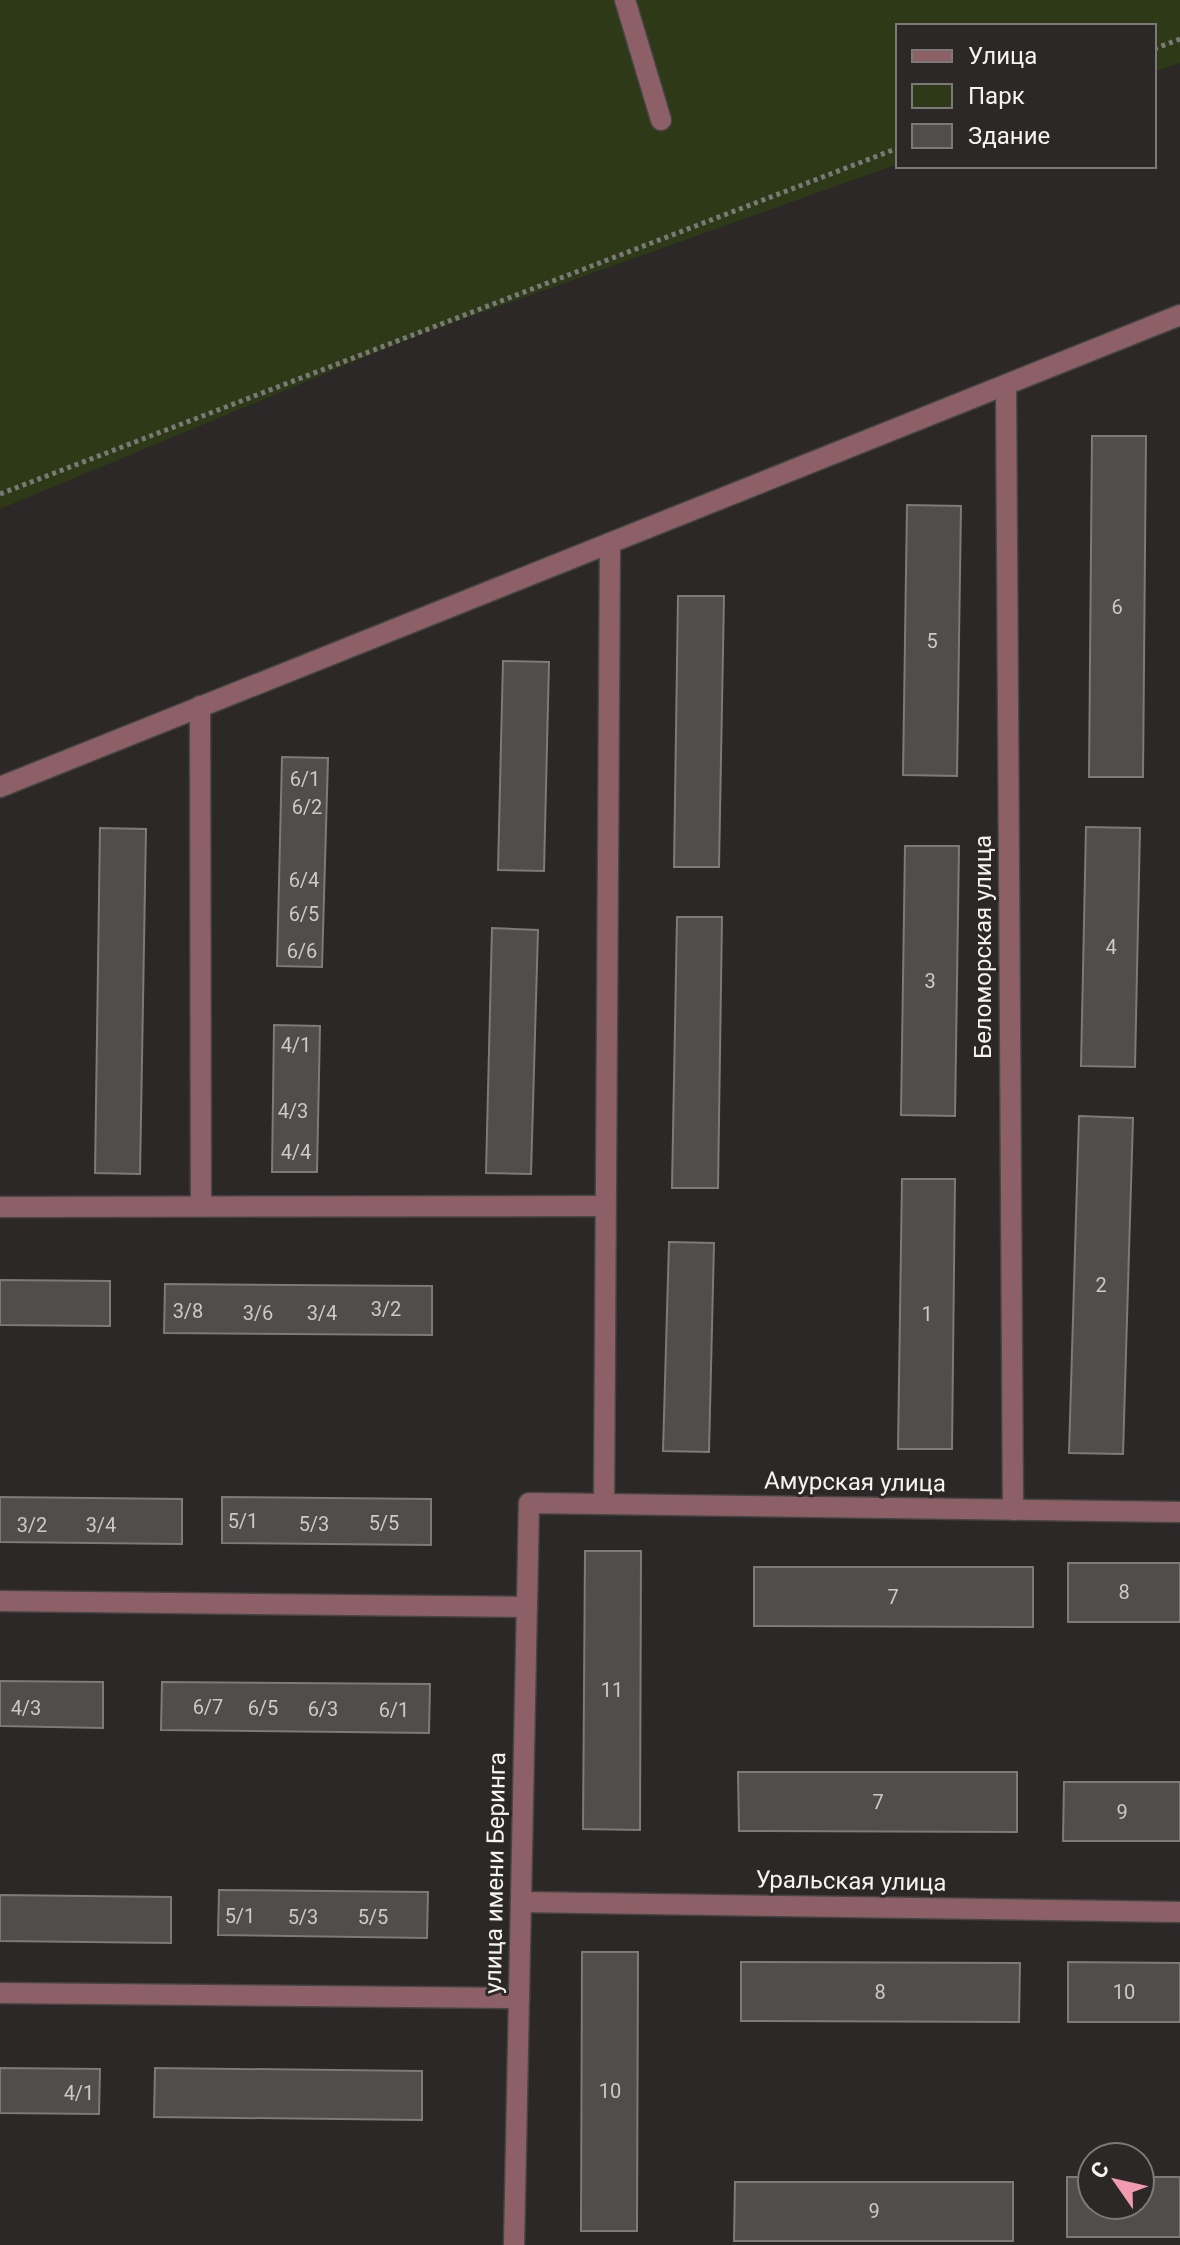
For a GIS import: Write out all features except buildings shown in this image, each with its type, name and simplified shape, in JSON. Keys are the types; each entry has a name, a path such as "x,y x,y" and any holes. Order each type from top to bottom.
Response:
{"street":[{"path":"625,0 661,120"},
{"path":"0,787 1180,315"},
{"name":"Беломорская улица","path":"1006,385 1013,1510"},
{"path":"604,1504 610,543"},
{"path":"200,706 201,1206"},
{"path":"0,1207 605,1206"},
{"name":"Амурская улица","path":"529,1503 1180,1512"},
{"name":"улица имени Беринга","path":"514,2245 529,1503"},
{"path":"0,1601 527,1607"},
{"name":"Уральская улица","path":"521,1902 1180,1912"},
{"path":"0,1993 519,1998"}],"path":[{"path":"1156,48 1180,39"},
{"path":"0,494 896,149"}],"green space":[{"path":"0,0 1180,0 1180,63 1156,71 1156,24 896,24 896,165 416,336 0,509"}]}
